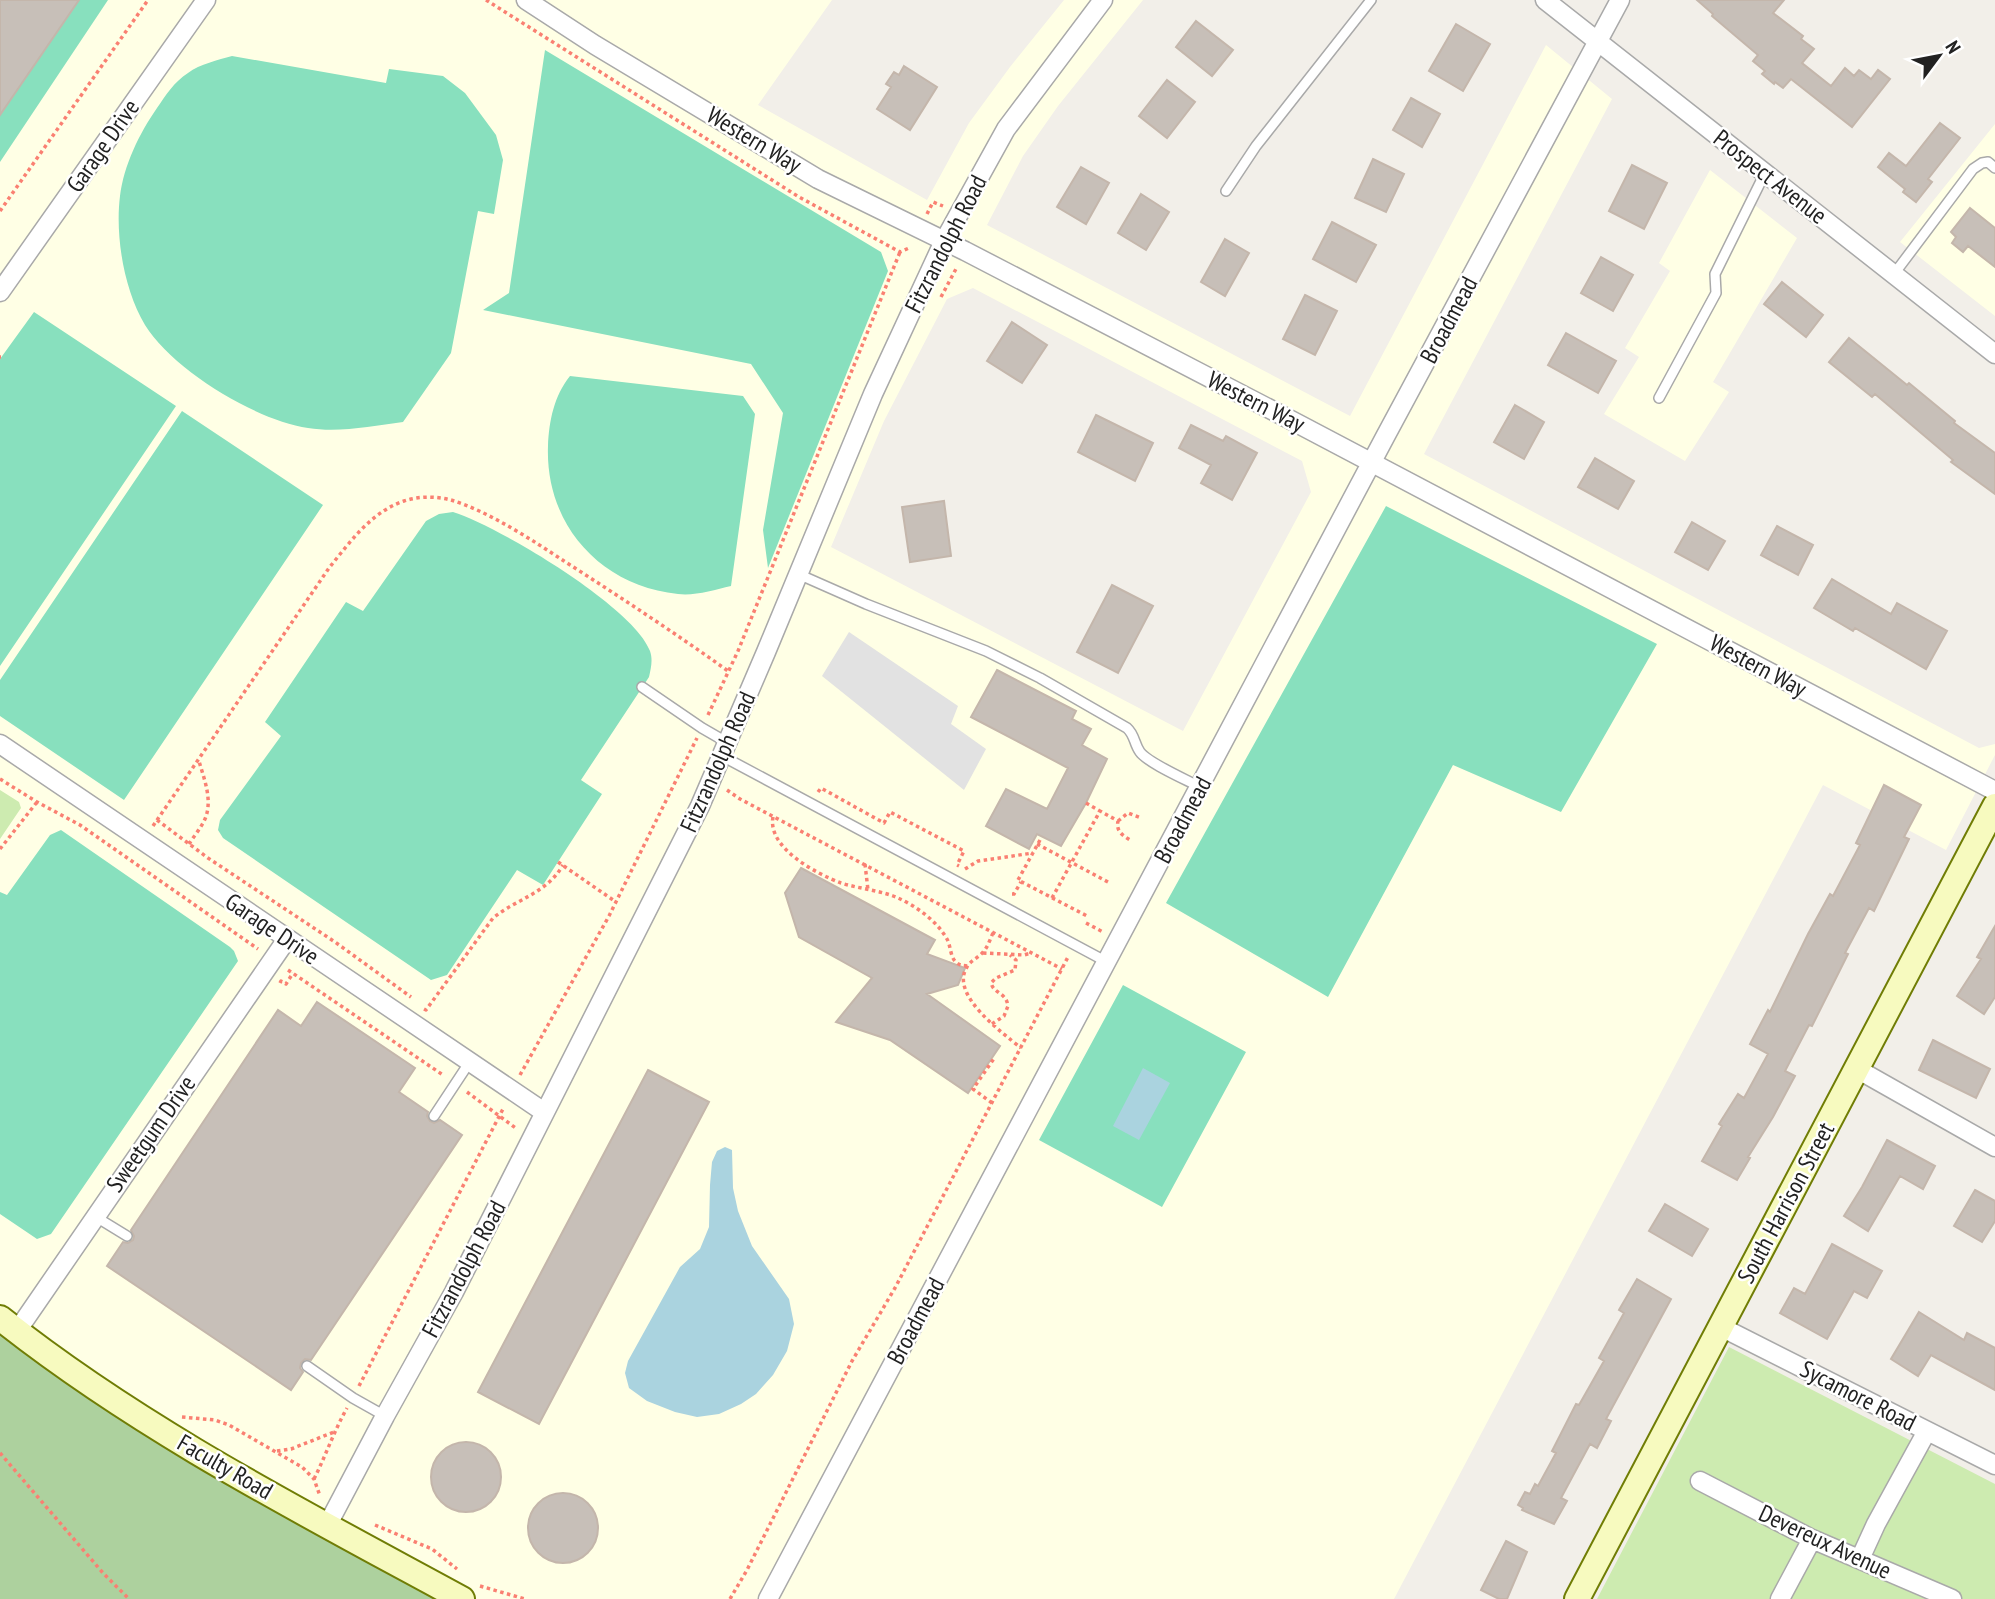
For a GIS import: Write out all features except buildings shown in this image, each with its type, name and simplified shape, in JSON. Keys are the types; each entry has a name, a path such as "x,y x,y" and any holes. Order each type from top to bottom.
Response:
{"street":[{"name":"Garage Drive","path":"0,292 206,0"},
{"name":"Western Way","path":"526,0 595,45 818,179 944,241 1372,463 1995,790"},
{"name":"Fitzrandolph Road","path":"332,1518 454,1292 674,859 725,749 873,394 944,241 1006,129 1103,0"},
{"name":"Prospect Avenue","path":"1545,0 1995,354"},
{"name":"Broadmead","path":"768,1599 1620,0"},
{"name":"Garage Drive","path":"0,744 544,1112"},
{"name":"South Harrison Street","path":"1577,1599 1995,806"},
{"name":"Sweetgum Drive","path":"8,1324 94,1216 287,939"},
{"path":"1857,1069 1995,1147"},
{"name":"Faculty Road","path":"8,1324 179,1442 332,1518 468,1591"},
{"name":"Sycamore Road","path":"1721,1327 1995,1465"},
{"path":"1860,1559 1927,1431"},
{"name":"Devereux Avenue","path":"1700,1481 1812,1539 1946,1598"},
{"path":"1780,1599 1812,1539"}],"lane":[{"path":"1226,191 1256,146 1371,0"},
{"path":"1894,274 1973,169 1988,162 1995,168"},
{"path":"1658,398 1716,293 1715,274 1765,173"},
{"path":"798,574 866,604 959,639 1041,678 1127,728 1145,757 1200,787"},
{"path":"642,687 702,728 725,749 1107,962"},
{"path":"434,1116 469,1063"},
{"path":"94,1216 127,1236"},
{"path":"307,1366 385,1416"}],"path":[{"path":"0,211 148,0"},
{"path":"485,0 799,197 900,252"},
{"path":"927,214 933,202 945,207"},
{"path":"314,1479 334,1432 512,1091 616,902 702,728 729,671 900,252 909,248"},
{"path":"130,860 330,568 372,519 403,501 432,497 470,507 510,528 643,611 729,671"},
{"path":"189,844 205,820 208,806 207,788 199,760"},
{"path":"682,768 691,772"},
{"path":"720,787 1062,969"},
{"path":"818,792 821,788 884,823 890,812 951,844 964,851 957,865 976,876"},
{"path":"0,849 37,802"},
{"path":"1086,803 1118,821"},
{"path":"1052,898 1100,811"},
{"path":"1130,840 1119,833 1118,821 1128,813 1142,818"},
{"path":"773,817 773,830 788,852 831,879 895,897 915,907 947,939 955,961 967,966"},
{"path":"157,820 388,979 426,1010 493,918 507,907 542,890 563,865"},
{"path":"1089,917 1018,880 1038,842 1108,882"},
{"path":"965,869 978,861 1033,853"},
{"path":"558,862 616,902"},
{"path":"865,864 868,890"},
{"path":"1012,895 1021,882"},
{"path":"1086,923 1107,935"},
{"path":"993,933 983,953 967,966 963,979 964,989 982,1016 1021,1048"},
{"path":"983,953 1031,953"},
{"path":"730,1599 852,1361 895,1288 1069,954"},
{"path":"992,1024 1004,1016 1008,1006 1003,995 994,989 991,983 996,978 1015,971 1016,960 1010,955"},
{"path":"992,1102 973,1089 995,1057"},
{"path":"180,1416 215,1420 229,1425 302,1467 314,1479 332,1518"},
{"path":"274,1452 291,1449 334,1432"},
{"path":"0,1453 103,1573 129,1599"},
{"path":"374,1525 432,1549 461,1573"},
{"path":"468,1591 525,1599"}],"shaded area":[{"path":"0,0 832,0 758,105 927,200 969,123 1064,0 1143,0 1058,106 1023,156 987,225 1350,416 1546,45 1612,99 1424,454 1979,748 1995,744 1995,755 1946,850 1823,785 1394,1599 0,1599","holes":["973,288 1302,461 1311,492 1183,731 831,547 884,421 947,299"]},
{"path":"1995,124 1995,316 1900,242"},
{"path":"1710,170 1797,238 1713,382 1729,392 1685,461 1604,414 1639,357 1625,348 1670,271 1659,263"},
{"path":"849,632 958,706 951,724 986,749 964,790 822,676"}],"green space":[{"path":"0,0 108,0 0,162"},
{"path":"545,50 881,252 888,271 768,568 763,530 783,413 751,364 483,310 509,293"},
{"path":"232,56 386,83 389,69 443,76 465,93 496,135 503,160 494,214 478,211 451,353 403,422 332,430 308,428 264,415 217,390 175,359 158,342 138,311 123,262 119,228 122,184 133,150 144,128 174,85 198,67"},
{"path":"34,312 176,406 0,666 0,359"},
{"path":"570,376 743,396 755,414 731,586 684,594 650,589 624,578 602,564 583,546 567,525 556,501 550,474 548,446 551,418 556,400"},
{"path":"182,411 323,505 124,800 0,716 0,680"},
{"path":"1386,506 1657,644 1561,812 1453,765 1328,997 1166,903"},
{"path":"453,512 501,533 593,591 639,633 650,651 652,661 649,677 581,780 602,794 543,885 517,870 447,975 431,980 223,838 218,830 220,820 281,736 265,722 346,602 363,611 426,521 439,514"},
{"path":"0,790 19,802 21,808 0,839"},
{"path":"61,830 230,947 238,961 51,1234 37,1239 0,1214 0,892 7,895 50,835"},
{"path":"1123,985 1246,1052 1162,1207 1039,1140"},
{"path":"0,1329 444,1599 0,1599"},
{"path":"1729,1347 1995,1484 1995,1599 1597,1599"}],"water":[{"path":"1143,1068 1170,1083 1139,1140 1113,1126"},
{"path":"725,1147 732,1150 733,1188 738,1211 752,1246 789,1299 794,1324 787,1351 773,1375 756,1394 719,1414 697,1417 647,1401 629,1388 625,1373 628,1361 680,1267 700,1249 709,1227 712,1162 717,1151"}]}
